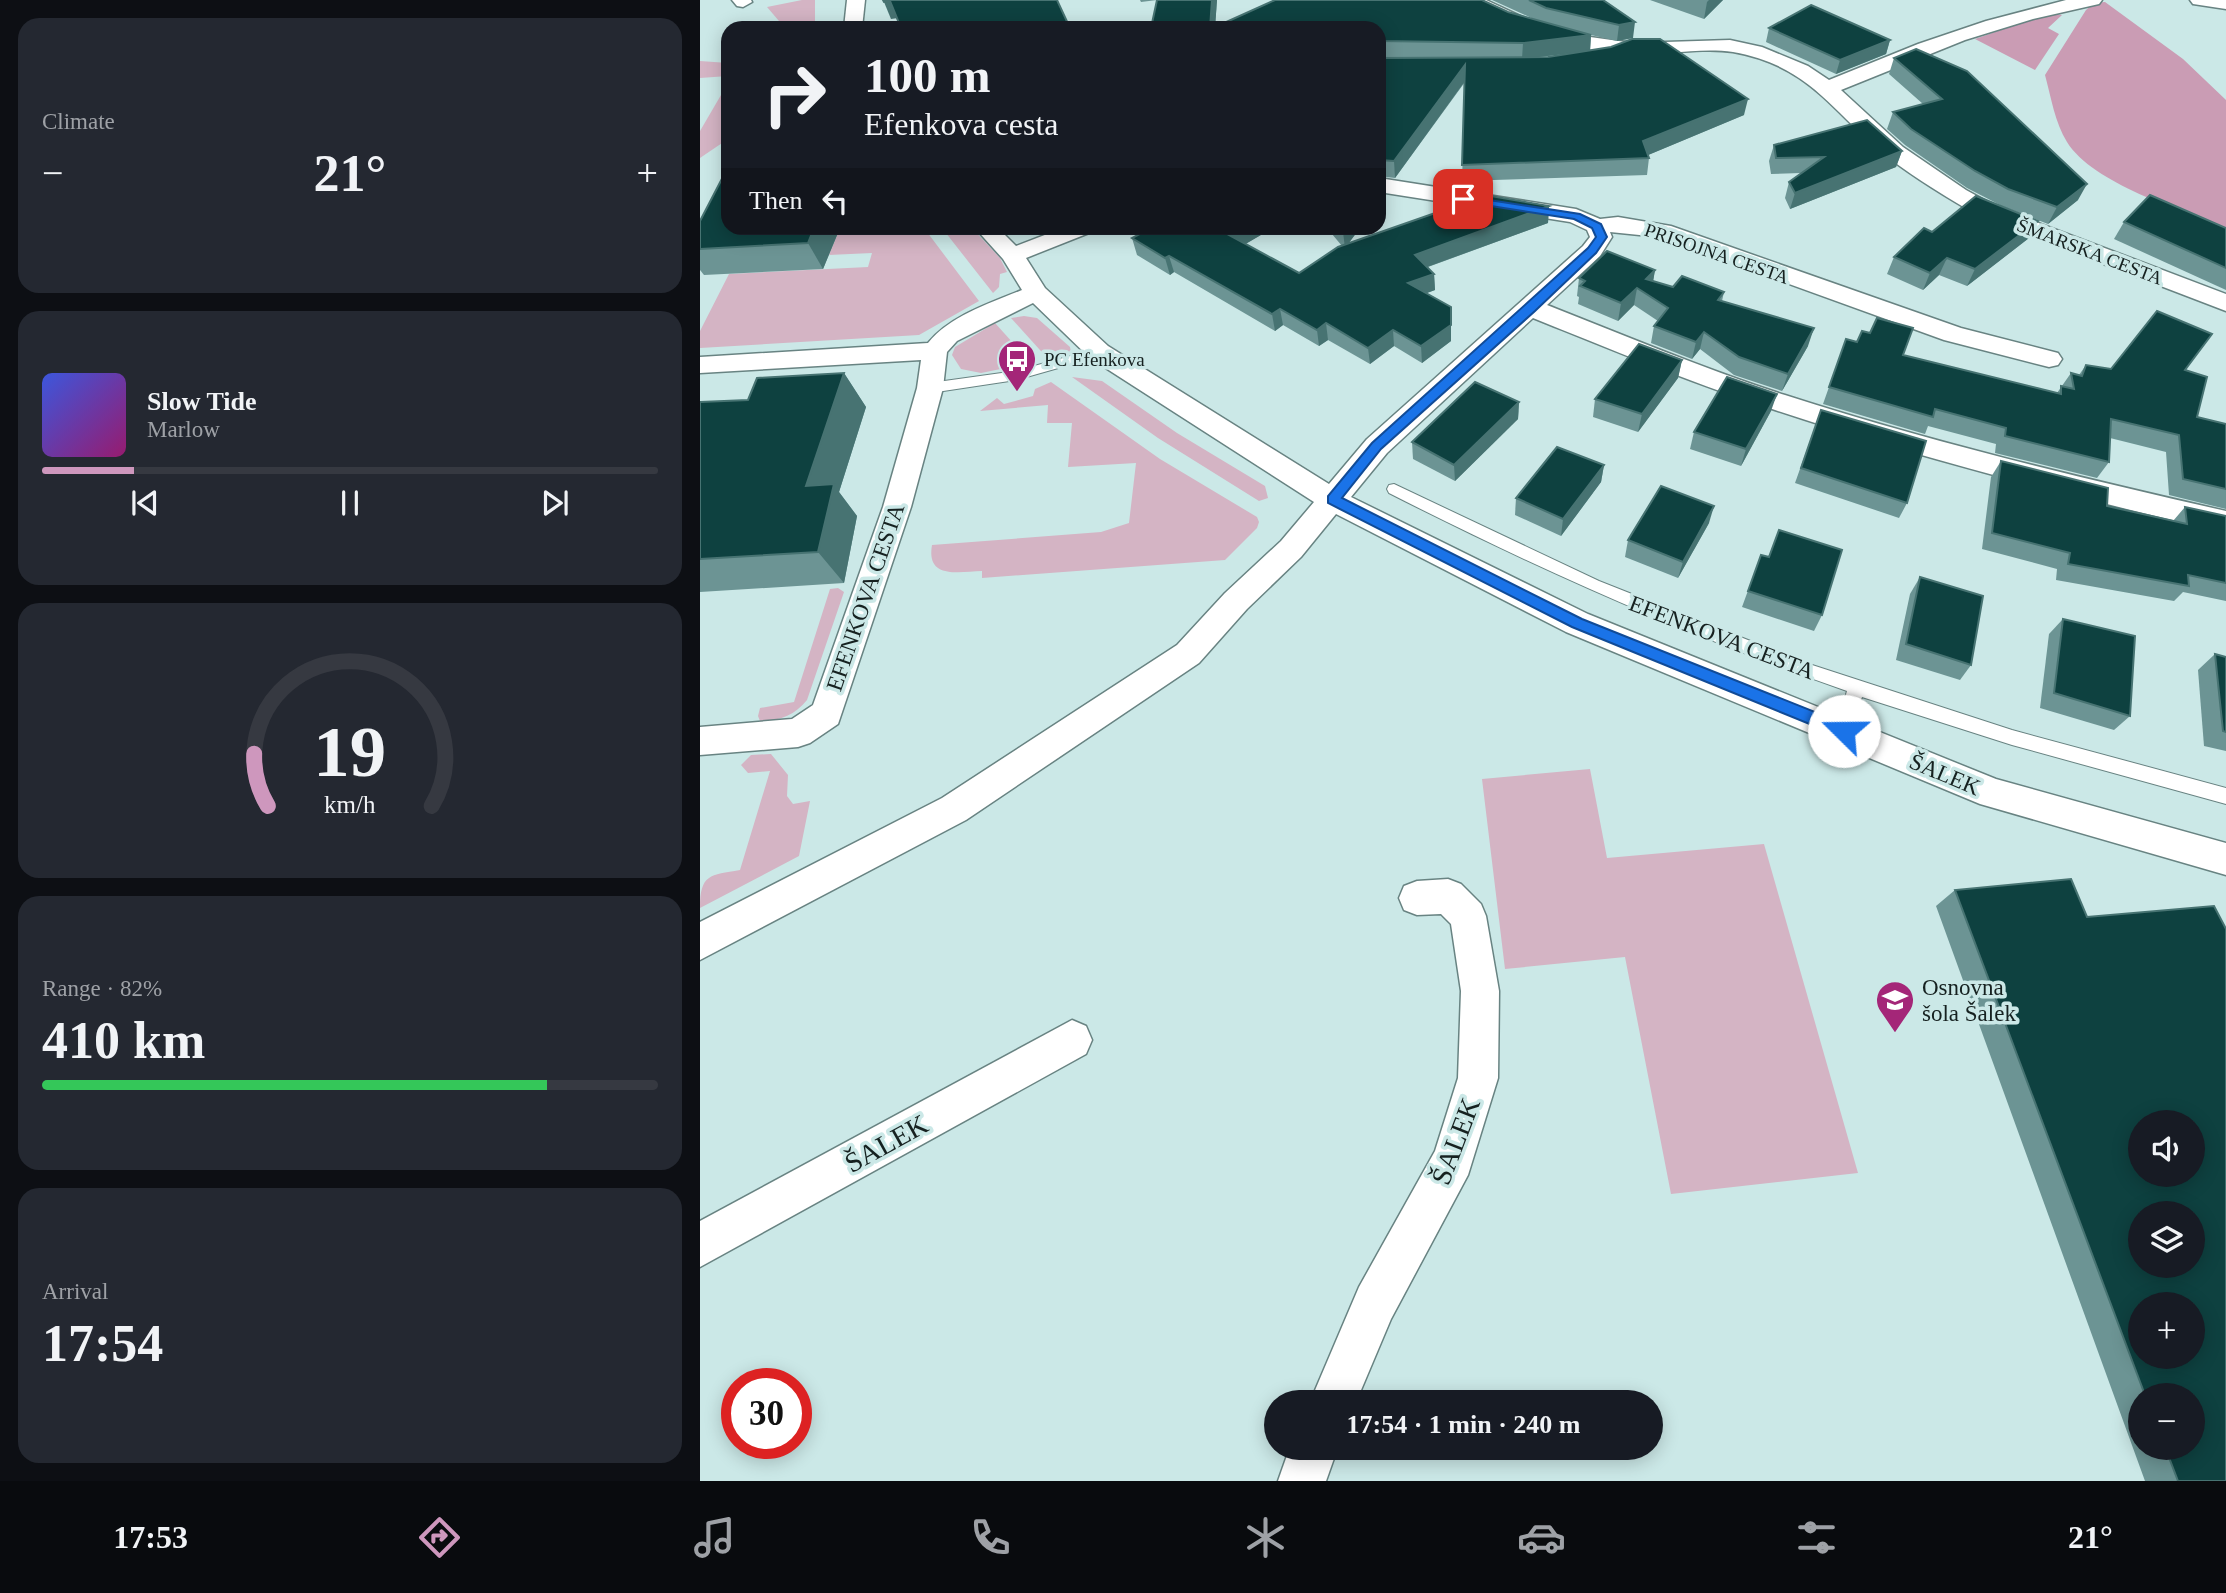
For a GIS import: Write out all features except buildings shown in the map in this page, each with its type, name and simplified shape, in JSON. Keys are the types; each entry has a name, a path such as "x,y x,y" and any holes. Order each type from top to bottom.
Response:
{"street":[{"path":"854,21 856,0"},
{"name":"ŠMARSKA CESTA","path":"1472,0 1537,32 1570,41 1626,47 1730,46 1762,53 1801,70 1828,88 1895,152 1958,195 1991,213 2226,303"},
{"path":"1828,88 1944,43 2062,5 2093,0"},
{"path":"2199,0 2226,4"},
{"name":"ŠMARSKA CESTA","path":"1580,61 1619,54 1626,47"},
{"name":"PRISOJNA CESTA","path":"1386,186 1576,216 1597,226 1618,224 1663,231 1952,334 2049,359"},
{"path":"700,942 954,809 1188,654 1236,601 1291,549 1377,446 1592,251 1601,237 1597,226"},
{"path":"992,235 1012,256 1036,293 1099,352 1333,500"},
{"path":"1012,256 1064,235"},
{"path":"700,365 935,351 948,335 996,309 1036,293"},
{"path":"1531,308 1663,360 1808,412 2013,472 2226,522"},
{"name":"EFENKOVA CESTA","path":"700,741 798,733 826,714 897,507 930,388 935,351"},
{"name":"ŠALEK","path":"1333,500 1577,623 1992,793 2226,859"},
{"name":"ŠALEK","path":"1338,1390 1375,1303 1453,1160 1478,1078 1480,991 1468,916 1448,896 1417,898"},
{"name":"ŠALEK","path":"700,1245 1072,1040"},
{"path":"1302,1481 1309,1460"}],"lane":[{"path":"930,388 969,384 1046,368 1099,352"},
{"name":"EFENKOVA CESTA","path":"1394,489 1482,536 1614,596 1856,689 2093,763 2226,796"},
{"path":"1844,731 1856,689"}],"shaded area":[{"path":"815,0 815,21 779,21 767,7"},
{"path":"2105,2 2183,59 2226,100 2226,230 2139,194 2096,171 2079,157 2063,135 2045,75 2086,10 2094,3"},
{"path":"2050,13 2062,15 2048,28 2059,34 2035,70 1975,39"},
{"path":"700,61 721,62 721,76 700,78"},
{"path":"721,95 721,144 700,158 700,131"},
{"path":"837,235 929,235 979,301 919,335 700,348 700,331 729,274 868,267 872,253 829,255"},
{"path":"947,235 979,235 1000,258 1007,272 1000,274 999,287 993,293"},
{"path":"1011,318 1037,318 1070,347 1071,352 1049,360"},
{"path":"995,323 1031,363 981,373 961,369 952,355 955,347"},
{"path":"1072,377 1102,381 1177,433 1265,486 1268,498 1259,501 1158,438"},
{"path":"1051,382 1160,459 1257,517 1257,528 1225,560 982,578 982,571 954,572 939,568 931,556 932,545 1101,532 1129,523 1136,463 1068,467 1072,423 1047,423 1048,405 980,411 997,398 1004,404 1033,396 1035,389"},
{"path":"838,588 844,592 807,700 786,716 760,721 760,708 794,702 830,589"},
{"path":"771,754 788,775 787,796 793,804 810,801 799,856 700,908 702,888 709,878 740,870 770,771 748,773 741,765 751,755"},
{"path":"1590,769 1607,858 1764,844 1858,1173 1671,1194 1625,957 1505,969 1482,779"}],"place":[{"name":"PC Efenkova","path":"1017,393"},
{"name":"Osnovna šola Šalek","path":"1895,1034"}],"route":[{"path":"1463,199 1576,216 1597,226 1601,237 1592,251 1531,308 1377,446 1350,475 1333,500 1577,623 1844,731"}]}
